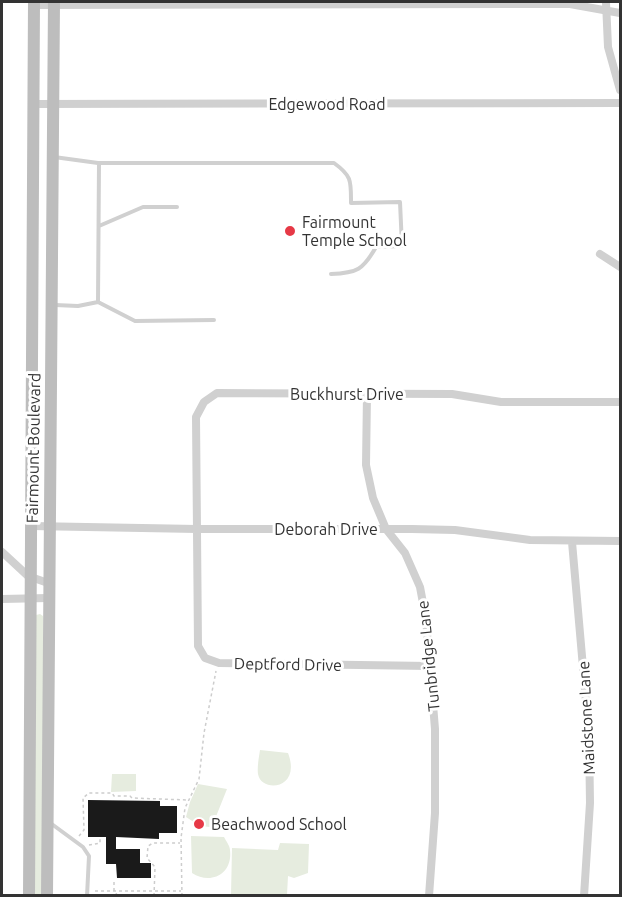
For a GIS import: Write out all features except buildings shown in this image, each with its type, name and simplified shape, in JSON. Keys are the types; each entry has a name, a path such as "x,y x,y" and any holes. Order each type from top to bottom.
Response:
{"main road":[{"name":"Fairmount Boulevard","path":"28,896 34,3"},
{"name":"Fairmount Boulevard","path":"47,896 54,3"}],"street":[{"path":"34,3 570,4 606,6 621,13"},
{"path":"606,6 608,47 621,90"},
{"name":"Edgewood Road","path":"34,104 621,103"},
{"path":"600,254 621,267"},
{"name":"Buckhurst Drive","path":"197,529 196,417 204,402 217,393 452,394 501,402 621,402"},
{"name":"Tunbridge Lane","path":"367,394 366,465 373,498 386,529 405,553 420,587 426,619 435,729 435,813 429,896"},
{"name":"Deborah Drive","path":"31,526 455,530 530,540 621,541"},
{"name":"Deptford Drive","path":"197,529 198,646 205,658 219,663 430,666"},
{"name":"Maidstone Lane","path":"572,542 589,736 590,803 584,896"},
{"path":"2,552 30,578 48,583"},
{"path":"2,599 48,598"}],"lane":[{"path":"53,157 99,163 334,163 346,172 351,182 351,203 400,202 402,246 376,247 364,266 350,273 331,274"},
{"path":"98,302 99,163"},
{"path":"99,226 143,207 177,207"},
{"path":"51,305 78,306 98,302 135,321 214,320"},
{"path":"48,820 83,846 88,856 87,896"}],"path":[{"path":"182,896 181,843 185,808 199,778 204,733 216,671"},
{"path":"78,837 84,830 83,798 89,794 189,800"},
{"path":"88,846 100,843 100,839"},
{"path":"154,896 155,867 147,858 148,846 153,843 181,843"},
{"path":"114,882 114,891 118,896"},
{"path":"95,891 182,891"}],"shaded area":[{"path":"36,615 43,616 44,895 32,896"},
{"path":"260,750 288,753 291,765 290,775 285,781 273,785 261,780 258,774"},
{"path":"112,774 136,774 136,791 111,792"},
{"path":"198,784 227,789 210,827 200,826 186,817"},
{"path":"191,836 224,837 229,845 230,859 224,871 213,878 192,873"},
{"path":"280,843 309,844 308,873 294,878 288,876 287,895 231,895 232,848 278,850"}],"place":[{"name":"Fairmount Temple School","path":"290,231"},
{"name":"Beachwood School","path":"199,824"}]}
